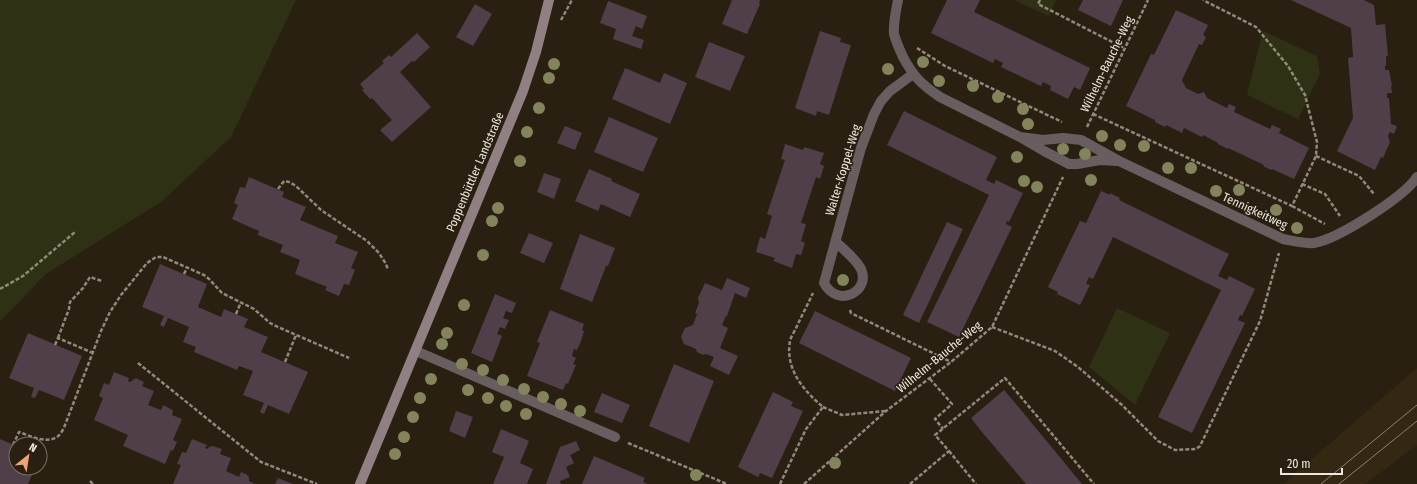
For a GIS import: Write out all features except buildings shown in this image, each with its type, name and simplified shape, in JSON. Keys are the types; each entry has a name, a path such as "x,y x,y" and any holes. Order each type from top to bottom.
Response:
{"main road":[{"name":"Poppenbüttler Landstraße","path":"360,484 523,91 536,52 549,0"}],"street":[{"name":"Tennigkeitweg","path":"898,0 894,34 900,52 919,81 940,97 1020,136 1044,152 1069,164 1100,160 1119,161"},
{"name":"Walter-Koppel-Weg","path":"824,283 861,148 874,114 881,101 890,91 913,74"},
{"name":"Tennigkeitweg","path":"1020,136 1043,140 1063,138 1081,140 1119,161 1283,239 1301,243 1322,241 1344,230 1404,192 1417,177"},
{"path":"824,283 832,293 838,296 852,294 858,290 861,284 861,269 836,242"},
{"path":"416,351 615,438"}],"path":[{"path":"1040,0 1038,4 1124,48"},
{"name":"Wilhelm-Bauche-Weg","path":"1084,132 1148,0"},
{"path":"1203,0 1256,27 1288,66 1305,96 1317,142 1316,156 1292,206"},
{"path":"894,34 945,66 1064,123"},
{"path":"1093,114 1344,230"},
{"path":"1316,156 1359,176 1384,206"},
{"name":"Wilhelm-Bauche-Weg","path":"804,484 886,411 930,379 992,326 1066,171"},
{"path":"278,189 284,181 296,186 321,210 367,241 379,253 388,270"},
{"path":"1302,184 1325,194 1344,230"},
{"path":"0,289 23,276 75,232"},
{"path":"992,326 1055,351 1078,367 1122,405 1158,441 1175,450 1196,450 1200,446 1260,321 1283,239"},
{"path":"48,438 56,437 65,426 94,353 101,331 110,312 121,295 147,263 156,257 163,257 204,275 210,279 222,293 254,309 270,323 349,358"},
{"path":"184,274 187,268"},
{"path":"55,345 69,309 70,302 83,288 90,277 102,281"},
{"path":"824,283 815,290 790,340 790,364 798,382 808,394 823,407 842,415 886,411"},
{"path":"844,296 851,313 951,362"},
{"path":"236,314 241,302"},
{"path":"284,362 296,335"},
{"path":"58,338 94,353"},
{"path":"138,363 261,462 317,484"},
{"path":"976,484 935,435 1005,378 1094,484"},
{"path":"930,379 952,404 935,419 943,429"},
{"path":"780,484 806,429 823,407"},
{"path":"16,436 18,432 31,436"},
{"path":"615,438 727,484"},
{"path":"910,484 949,451"},
{"path":"90,481 93,484"}],"shaded area":[{"path":"1417,368 1417,445 1365,484 1283,484"}],"green space":[{"path":"0,0 296,0 231,137 161,202 46,274 0,321"},
{"path":"1014,0 1056,0 1049,16"},
{"path":"1263,31 1317,56 1320,74 1298,119 1247,95"},
{"path":"1117,308 1170,333 1135,405 1089,367"}],"tram line":[{"path":"1321,484 1417,405"},
{"path":"1339,484 1417,421"}]}
